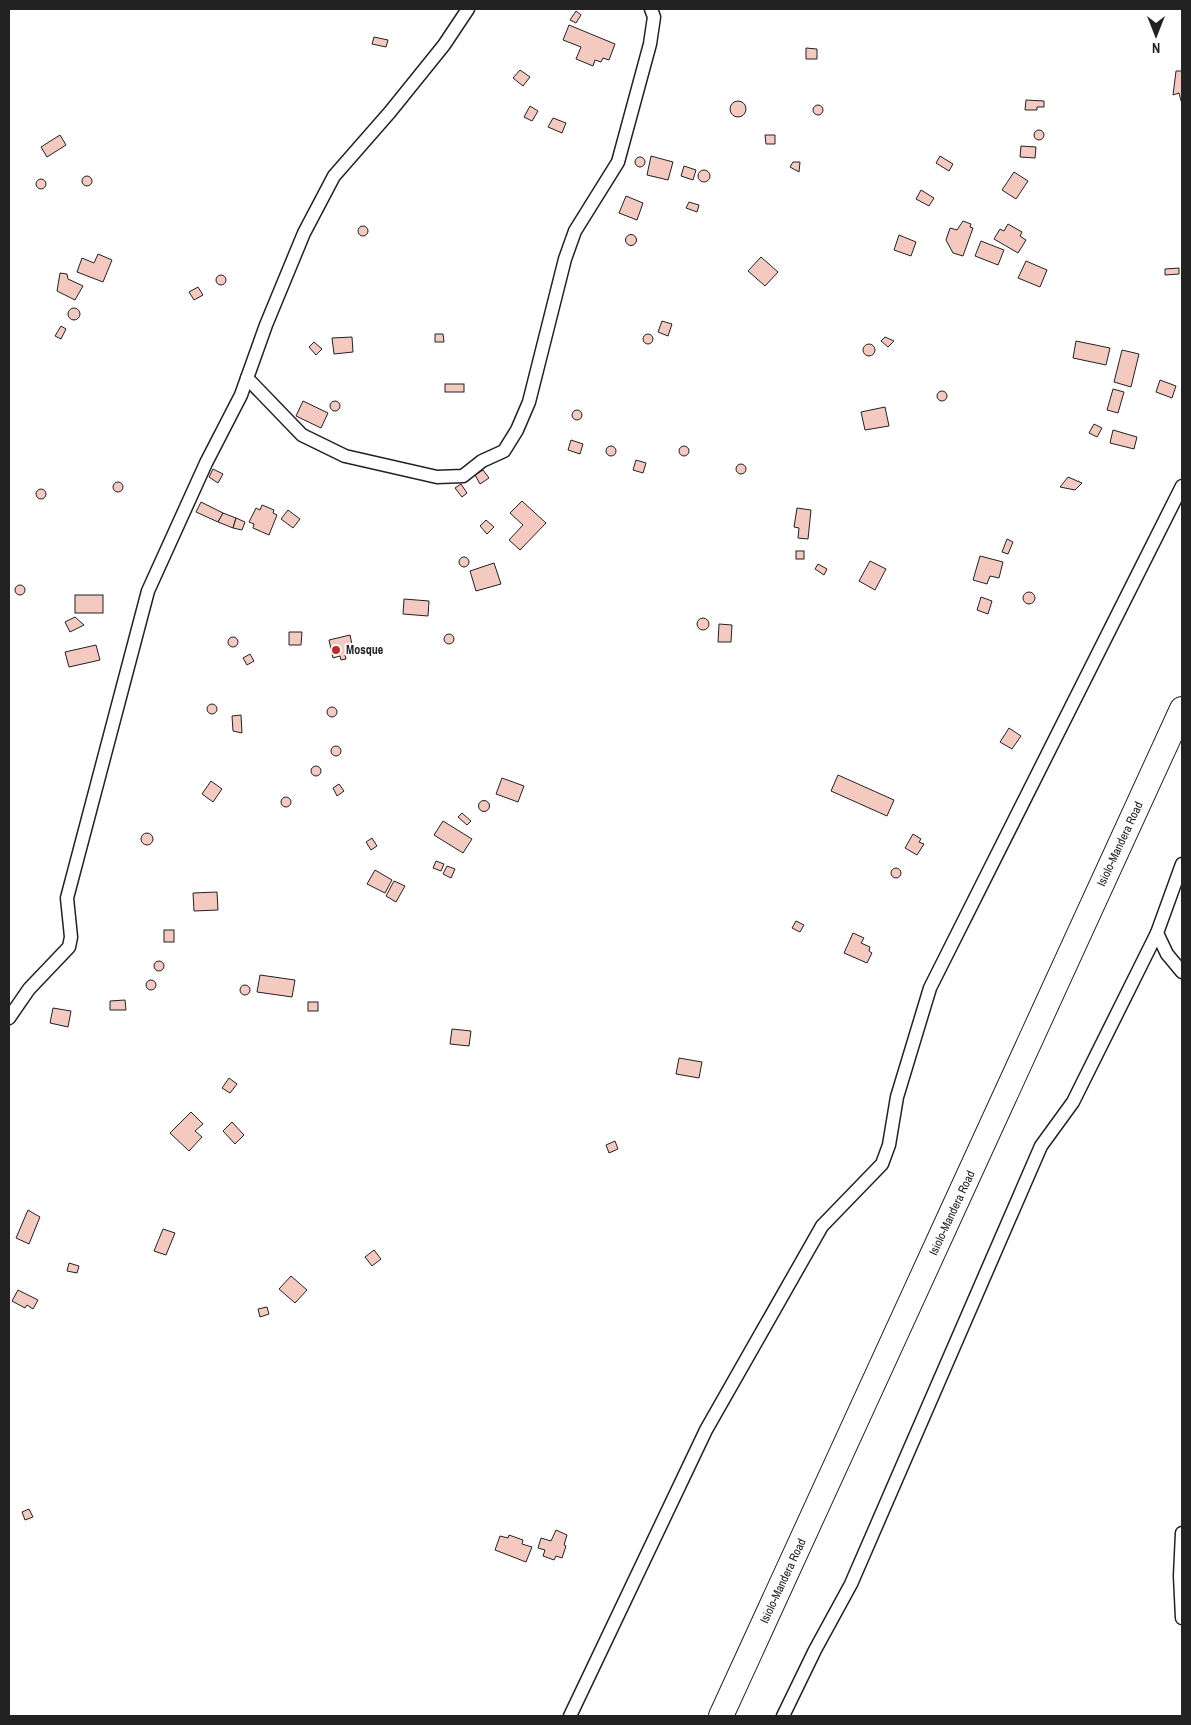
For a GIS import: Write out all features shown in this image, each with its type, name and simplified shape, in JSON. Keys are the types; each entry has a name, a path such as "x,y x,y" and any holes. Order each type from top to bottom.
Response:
{"highway":[{"name":"Isiolo-Mandera Road","path":"721,1716 1182,709"}],"street":[{"path":"9,1018 28,989 68,947 71,937 67,898 148,591 206,463 241,395 266,325 304,232 334,176 438,53 468,9"},
{"path":"246,378 302,435 345,456 437,477 463,476 482,461 504,451 517,430 529,402 574,231 618,162 650,44 654,17 651,9"},
{"path":"570,1716 711,1421 822,1226 882,1164 886,1155 898,1097 930,988 1182,486"},
{"path":"783,1716 815,1650 851,1584 1041,1146 1073,1102 1157,933 1182,864"},
{"path":"1157,933 1167,954 1182,972"},
{"path":"1182,1533 1180,1586 1182,1618"}],"building":[{"path":"576,11 581,15 576,23 570,20"},
{"path":"569,25 615,44 609,60 603,58 601,62 595,60 593,66 576,59 581,47 563,40"},
{"path":"374,37 388,40 386,47 372,44"},
{"path":"806,48 817,49 817,59 806,59"},
{"path":"520,70 530,77 523,86 513,78"},
{"path":"1176,71 1182,71 1181,101 1179,93 1173,95"},
{"path":"1026,100 1044,101 1044,107 1037,107 1037,110 1025,110"},
{"path":"735,101 741,101 746,106 744,115 735,117 730,112 730,106"},
{"path":"818,105 823,110 818,115 813,110"},
{"path":"530,106 538,111 532,121 524,117"},
{"path":"553,118 566,123 562,133 548,127"},
{"path":"1039,130 1044,135 1039,140 1034,135"},
{"path":"60,135 66,145 47,157 41,147"},
{"path":"765,135 775,135 775,144 766,144"},
{"path":"1021,146 1036,147 1035,158 1020,157"},
{"path":"651,156 673,162 668,180 647,175"},
{"path":"940,156 953,164 949,171 936,163"},
{"path":"640,157 645,162 640,167 635,162"},
{"path":"793,162 800,162 799,172 790,167"},
{"path":"684,166 696,170 693,180 681,176"},
{"path":"702,170 706,170 710,176 706,182 702,182 698,178 698,174"},
{"path":"1014,172 1028,181 1016,199 1002,190"},
{"path":"87,176 92,181 87,186 82,181"},
{"path":"41,179 46,184 41,189 36,184"},
{"path":"921,190 934,198 929,206 916,199"},
{"path":"626,196 643,203 637,220 619,213"},
{"path":"689,202 699,205 697,212 686,208"},
{"path":"963,221 971,224 970,227 973,228 963,256 953,253 946,240 950,228 957,230"},
{"path":"1008,224 1022,232 1020,236 1026,240 1018,253 994,239 1000,229 1004,231"},
{"path":"363,226 368,231 363,236 358,231"},
{"path":"629,235 633,235 636,240 635,244 629,245 626,242 626,238"},
{"path":"899,235 916,242 911,256 894,250"},
{"path":"981,241 1004,250 998,265 975,256"},
{"path":"98,254 112,260 103,282 77,272 82,258 94,263"},
{"path":"761,257 778,272 765,286 748,271"},
{"path":"1026,261 1047,270 1040,287 1018,278"},
{"path":"1179,268 1179,274 1165,275 1165,269"},
{"path":"60,273 67,274 68,279 83,286 75,300 57,291"},
{"path":"221,275 226,280 221,285 216,280"},
{"path":"198,287 203,295 194,300 189,292"},
{"path":"74,308 80,314 74,320 68,314"},
{"path":"662,321 672,324 668,336 658,332"},
{"path":"61,326 66,329 61,339 55,336"},
{"path":"435,334 443,334 444,342 435,342"},
{"path":"648,334 653,339 648,344 643,339"},
{"path":"352,337 353,352 334,354 332,338"},
{"path":"885,337 894,341 888,347 881,341"},
{"path":"1076,341 1110,348 1106,365 1073,358"},
{"path":"314,342 322,349 316,355 309,347"},
{"path":"869,344 875,350 869,356 863,350"},
{"path":"1122,350 1139,354 1131,387 1114,382"},
{"path":"1160,380 1176,386 1172,398 1156,392"},
{"path":"445,384 464,384 464,392 445,392"},
{"path":"1113,389 1124,392 1118,413 1107,410"},
{"path":"942,391 947,396 942,401 937,396"},
{"path":"303,401 328,413 321,428 296,416"},
{"path":"335,401 340,406 335,411 330,406"},
{"path":"885,407 889,426 865,430 861,412"},
{"path":"577,410 582,415 577,420 572,415"},
{"path":"1094,424 1102,428 1097,437 1089,433"},
{"path":"1113,430 1137,437 1134,449 1110,443"},
{"path":"571,440 583,444 580,454 568,450"},
{"path":"609,446 613,446 616,451 615,455 609,456 606,453 606,449"},
{"path":"684,446 689,451 684,456 679,451"},
{"path":"636,460 646,463 643,473 633,470"},
{"path":"741,464 746,469 741,474 736,469"},
{"path":"213,469 223,474 218,483 209,477"},
{"path":"483,470 489,478 480,484 475,475"},
{"path":"1068,477 1082,483 1075,490 1060,487"},
{"path":"118,482 123,487 118,492 113,487"},
{"path":"461,484 467,493 462,497 455,488"},
{"path":"41,489 46,494 41,499 36,494"},
{"path":"522,501 546,523 520,550 509,540 523,525 510,513"},
{"path":"201,502 223,513 218,522 196,512"},
{"path":"262,505 274,510 273,513 277,515 269,535 253,528 254,524 249,522 256,508 260,510"},
{"path":"797,508 811,510 808,539 798,538 799,528 794,527"},
{"path":"288,510 300,519 293,528 281,519"},
{"path":"223,513 236,518 233,528 218,522"},
{"path":"236,518 245,522 242,530 233,528"},
{"path":"486,520 494,527 487,534 480,526"},
{"path":"1007,539 1013,542 1008,554 1002,552"},
{"path":"796,551 804,551 804,559 796,559"},
{"path":"980,556 1003,562 999,578 990,576 987,584 973,580"},
{"path":"464,557 469,562 464,567 459,562"},
{"path":"870,561 886,569 875,590 859,581"},
{"path":"494,563 501,584 476,591 470,571"},
{"path":"818,564 827,569 824,575 815,569"},
{"path":"20,585 25,590 20,595 15,590"},
{"path":"1029,592 1035,598 1029,604 1023,598"},
{"path":"75,595 103,595 103,613 75,613"},
{"path":"981,597 992,601 988,614 977,610"},
{"path":"404,599 429,601 428,616 403,614"},
{"path":"75,617 84,625 70,632 65,622"},
{"path":"701,618 705,618 709,624 705,630 701,630 697,626 697,622"},
{"path":"719,624 732,625 731,642 718,642"},
{"path":"289,632 302,632 301,645 289,645"},
{"path":"449,634 454,639 449,644 444,639"},
{"path":"350,635 354,654 345,655 346,659 341,660 340,656 333,658 329,640"},
{"path":"233,637 238,642 233,647 228,642"},
{"path":"96,645 100,660 69,667 65,652"},
{"path":"250,654 254,661 247,665 243,658"},
{"path":"212,704 217,709 212,714 207,709"},
{"path":"332,707 337,712 332,717 327,712"},
{"path":"241,715 242,733 233,731 232,716"},
{"path":"1009,728 1021,736 1012,749 1000,742"},
{"path":"336,746 341,751 336,756 331,751"},
{"path":"316,766 321,771 316,776 311,771"},
{"path":"838,775 894,800 887,816 831,791"},
{"path":"502,778 524,786 518,802 496,794"},
{"path":"211,781 222,789 213,802 202,794"},
{"path":"339,784 344,791 337,796 333,788"},
{"path":"286,797 291,802 286,807 281,802"},
{"path":"484,800 490,806 484,812 478,806"},
{"path":"462,813 471,821 467,825 458,817"},
{"path":"443,821 472,839 463,853 434,835"},
{"path":"147,833 153,839 147,845 141,839"},
{"path":"913,834 921,839 919,842 924,844 917,855 905,848"},
{"path":"372,838 377,846 371,850 366,842"},
{"path":"436,861 444,864 441,871 433,868"},
{"path":"447,866 455,869 451,878 443,874"},
{"path":"894,868 898,868 901,873 900,877 894,878 891,875 891,871"},
{"path":"375,870 392,880 385,893 367,884"},
{"path":"394,881 405,886 396,902 386,896"},
{"path":"217,892 218,910 194,911 193,893"},
{"path":"796,921 804,925 800,932 792,928"},
{"path":"164,930 174,930 174,942 164,942"},
{"path":"853,933 864,938 861,943 870,947 869,951 872,953 867,963 844,953"},
{"path":"159,961 164,966 159,971 154,966"},
{"path":"260,975 295,980 292,997 257,992"},
{"path":"151,980 156,985 151,990 146,985"},
{"path":"245,985 250,990 245,995 240,990"},
{"path":"125,1000 126,1010 110,1010 110,1001"},
{"path":"308,1002 318,1002 318,1011 308,1011"},
{"path":"53,1008 71,1011 68,1027 50,1023"},
{"path":"452,1029 471,1031 469,1046 450,1044"},
{"path":"679,1058 702,1062 699,1078 676,1074"},
{"path":"229,1078 237,1084 230,1093 222,1088"},
{"path":"191,1112 203,1124 195,1131 202,1137 189,1151 170,1133"},
{"path":"232,1122 244,1135 235,1144 223,1131"},
{"path":"615,1141 618,1149 609,1153 606,1145"},
{"path":"28,1210 40,1217 29,1244 16,1238"},
{"path":"163,1229 175,1233 166,1255 154,1251"},
{"path":"374,1250 381,1259 372,1266 365,1257"},
{"path":"69,1263 79,1266 77,1273 67,1271"},
{"path":"291,1276 307,1290 295,1303 279,1289"},
{"path":"18,1290 38,1300 33,1309 27,1305 25,1308 12,1301"},
{"path":"267,1307 269,1314 260,1317 258,1309"},
{"path":"29,1509 33,1517 25,1520 22,1512"},
{"path":"556,1530 567,1535 562,1558 556,1556 554,1560 543,1556 545,1550 538,1548 541,1538 551,1541"},
{"path":"509,1535 523,1540 522,1544 532,1547 526,1562 495,1550 500,1536 508,1538"}],"place":[{"name":"Mosque","path":"336,650"}]}
